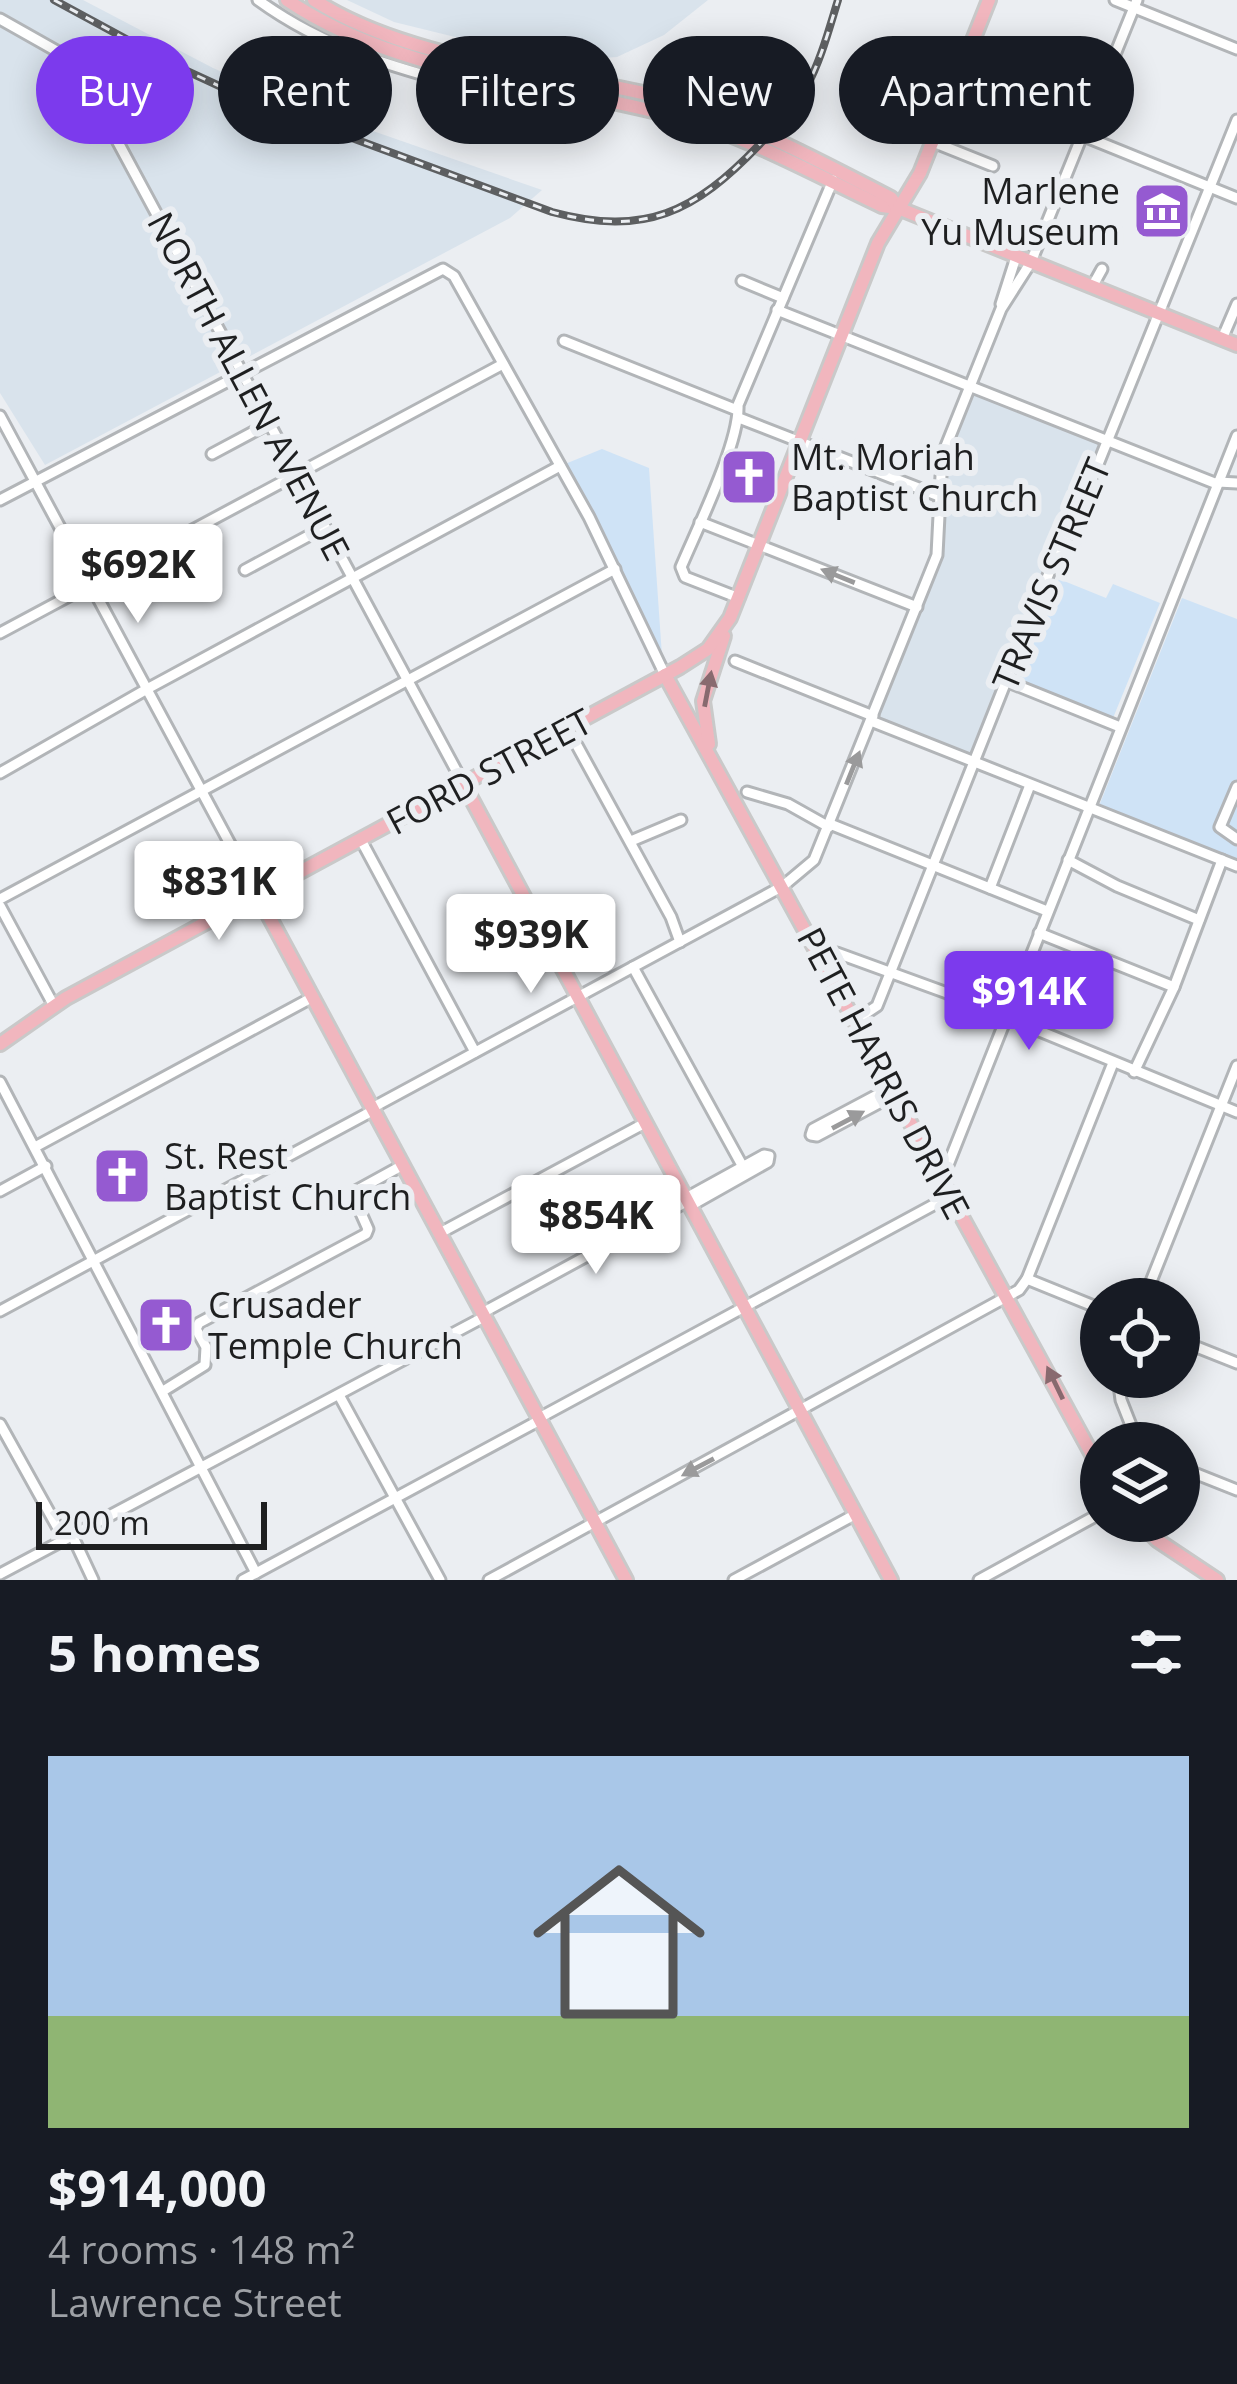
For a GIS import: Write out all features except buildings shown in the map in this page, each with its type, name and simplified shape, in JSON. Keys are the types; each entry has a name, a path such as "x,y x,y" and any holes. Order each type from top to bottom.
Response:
{"main road":[{"path":"287,0 317,20 378,47 416,54"},
{"path":"314,0 416,44"},
{"path":"975,36 989,0"},
{"path":"619,102 742,140 835,177 882,206 898,208 1237,345"},
{"path":"714,762 703,701 730,618 878,243 916,182 932,144"},
{"name":"FORD STREET","path":"0,1045 54,1006 665,675 708,649 730,618"},
{"name":"PETE HARRIS DRIVE","path":"665,675 1080,1432"},
{"path":"464,784 891,1580"},
{"path":"257,895 626,1580"},
{"path":"1160,1542 1217,1580"}],"street":[{"path":"259,0 322,40 362,58 416,73"},
{"path":"1115,0 1136,4 1237,49"},
{"path":"1123,36 1136,4"},
{"name":"NORTH ALLEN AVENUE","path":"0,19 50,46 80,72 464,784"},
{"name":"TRAVIS STREET","path":"856,1020 877,1006 1237,120"},
{"path":"938,144 992,166"},
{"path":"0,1312 783,886 810,866 937,555 942,456 1001,309 1031,262 1080,144"},
{"path":"1103,144 1237,198"},
{"path":"739,598 682,573 777,310 835,177"},
{"path":"1001,309 1016,257"},
{"path":"1092,287 1102,269"},
{"path":"0,500 437,270 446,270 454,276 560,466 665,675"},
{"path":"742,281 783,298"},
{"path":"1222,339 1237,304"},
{"path":"777,310 1218,483 1237,483"},
{"path":"563,341 939,496"},
{"path":"0,633 502,364"},
{"path":"0,416 257,895"},
{"path":"212,454 269,423"},
{"path":"941,1180 1237,436"},
{"path":"0,773 560,466"},
{"path":"700,523 916,607"},
{"path":"245,570 325,527"},
{"path":"54,1006 0,903 615,569"},
{"path":"735,661 1237,866"},
{"path":"1006,681 1120,727"},
{"path":"568,729 680,942"},
{"path":"990,888 1030,785"},
{"path":"1237,787 1220,827 1237,839"},
{"path":"747,792 788,804 1047,911"},
{"path":"631,842 681,820"},
{"path":"361,840 475,1052"},
{"path":"1068,860 1199,920"},
{"path":"1134,1072 1174,987 1222,860"},
{"path":"1039,933 1174,987"},
{"path":"836,953 1237,1112"},
{"path":"633,968 743,1167"},
{"path":"35,1147 313,997"},
{"path":"489,1580 1019,1290 1113,1063"},
{"path":"1152,1278 1237,1066"},
{"path":"0,1082 256,1574"},
{"path":"894,1090 817,1136 811,1135 813,1129 894,1090"},
{"path":"440,1233 645,1123"},
{"path":"0,1574 339,1395 770,1158 764,1155 688,1202"},
{"path":"163,1391 205,1365 206,1347 196,1329 199,1323 366,1234 352,1193 403,1165"},
{"path":"0,1191 46,1166"},
{"path":"243,1580 950,1196"},
{"path":"1027,1279 1080,1300"},
{"path":"1200,1348 1237,1363"},
{"path":"339,1395 440,1580"},
{"path":"0,1424 4,1439 93,1580"},
{"path":"1200,1476 1237,1490"},
{"path":"734,1580 856,1514"},
{"path":"979,1580 1080,1525"}],"shaded area":[{"path":"0,0 83,0 152,36 36,36 36,144 194,144 194,58 218,70 218,144 392,144 392,138 542,190 510,218 45,465 0,393"},
{"path":"347,0 708,0 664,35 643,36 643,45 619,56 619,36 451,36 394,22"},
{"path":"976,395 1099,444 1068,523 1053,545 971,753 966,755 884,722 879,713 943,547 944,461 971,397"},
{"path":"602,449 649,468 662,656 656,655 560,466"},
{"path":"1059,579 1106,598 1113,584 1160,603 1113,718 1018,680"},
{"path":"1182,598 1237,619 1237,861 1099,806"}],"railway":[{"path":"54,0 252,101 552,212 615,222 666,213 690,202 736,168 806,88 838,0"}],"place":[{"name":"Marlene Yu Museum","path":"1162,211"},
{"name":"Mt. Moriah Baptist Church","path":"749,477"},
{"name":"St. Rest Baptist Church","path":"122,1176"},
{"name":"Crusader Temple Church","path":"166,1325"}]}
